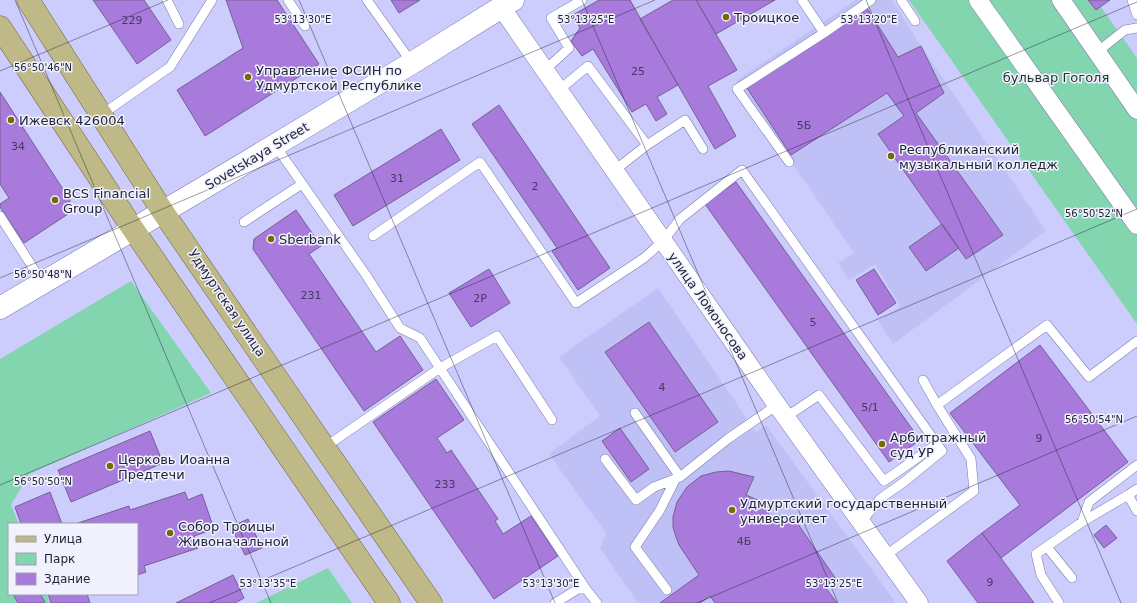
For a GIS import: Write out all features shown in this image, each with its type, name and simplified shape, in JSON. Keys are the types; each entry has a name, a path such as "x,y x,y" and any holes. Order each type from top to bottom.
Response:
{"main road":[{"name":"Удмуртская улица","path":"28,0 163,212 431,603"},
{"name":"Sovetskaya Street","path":"0,308 412,63 507,4"},
{"path":"2,36 389,603"}],"street":[{"path":"978,0 1137,225"},
{"path":"1061,0 1137,110"},
{"name":"улица Ломоносова","path":"507,4 545,70 782,411 919,603"}],"lane":[{"path":"167,0 179,24"},
{"path":"101,115 170,67 212,0"},
{"path":"288,0 305,26"},
{"path":"367,0 412,63"},
{"path":"545,70 569,48 551,18 582,0"},
{"path":"802,0 824,33"},
{"path":"789,162 737,89 824,33 871,0"},
{"path":"900,0 915,21"},
{"path":"1132,0 1137,15"},
{"path":"1098,52 1125,30 1137,28"},
{"path":"559,90 588,66 647,145"},
{"path":"615,170 647,145 685,120 704,149"},
{"path":"275,145 366,275 400,328 420,338 586,589 597,603"},
{"path":"373,236 480,162 576,302 644,258 664,241 680,219 742,170 942,451 904,482 881,498 861,522"},
{"path":"244,222 302,184"},
{"path":"0,216 42,282"},
{"path":"937,405 1047,325 1089,377 1137,341"},
{"path":"325,447 440,368 497,336 552,420"},
{"path":"885,556 974,491 971,459 923,380"},
{"path":"605,459 636,500 654,487 677,478 729,438 782,411 819,395 884,481 937,444"},
{"path":"635,414 677,478"},
{"path":"1082,522 1089,502 1137,466"},
{"path":"667,590 635,547 660,510 677,478"},
{"path":"1059,603 1041,575 1036,554 1082,522 1137,489"},
{"path":"1128,495 1137,511"},
{"path":"1047,546 1072,578"},
{"path":"555,603 578,589 586,589"}],"shaded area":[{"name":"Республиканский музыкальный колледж","path":"856,0 892,0 921,46 1046,231 893,344 878,321 900,306 875,264 849,280 838,263 854,253 736,81"},
{"path":"658,288 756,432 766,425 896,603 638,603 600,548 606,533 549,454 600,416 559,357"}],"green space":[{"name":"бульвар Гоголя","path":"909,0 1096,0 1137,58 1137,324"},
{"path":"131,281 211,393 29,474 11,505 19,523 8,523 8,595 46,595 50,603 0,603 0,359"},
{"path":"328,568 352,603 256,603"}],"building":[{"path":"93,0 144,0 171,40 137,64"},
{"name":"Управление ФСИН по Удмуртской Республике","path":"226,0 277,0 319,64 205,136 177,90 243,48"},
{"path":"391,0 420,0 399,13"},
{"path":"599,0 630,0 678,85 657,97 667,114 656,121 646,104 632,112 593,49 582,56 571,41 580,28 573,15"},
{"path":"673,0 696,0 737,70 708,86 736,136 715,149 640,19"},
{"name":"Троицкое","path":"696,0 775,0 716,34"},
{"path":"1088,0 1110,0 1096,10"},
{"path":"865,5 898,57 921,46 944,93 916,113 1003,235 966,259 878,134 904,116 887,93 791,155 745,85"},
{"path":"0,92 70,200 68,214 24,243 0,207 0,204 9,198 0,184"},
{"path":"499,105 610,268 578,290 552,251 557,248 472,124"},
{"path":"441,129 460,160 353,226 334,195"},
{"path":"736,182 920,440 889,462 705,204"},
{"path":"296,210 321,246 309,254 376,352 400,336 423,370 364,411 253,249 254,239"},
{"path":"942,224 959,248 926,271 909,247"},
{"path":"489,269 510,303 471,327 449,293"},
{"path":"874,269 896,303 878,315 856,280"},
{"path":"649,322 718,422 675,452 605,352"},
{"path":"1040,345 1128,462 1001,558 982,533 1020,505 950,413"},
{"path":"436,379 464,420 437,438 447,453 451,450 498,519 495,521 503,534 531,516 558,556 494,599 373,422"},
{"path":"620,428 649,469 631,482 602,441"},
{"name":"Церковь Иоанна Предтечи","path":"150,431 163,463 71,502 58,470"},
{"path":"729,471 754,477 746,495 760,501 773,520 780,515 785,523 793,517 836,579 825,587 837,603 715,603 710,596 700,603 660,603 699,575 679,545 676,537 673,527 673,517 677,502 687,487 701,476 716,472"},
{"path":"50,492 62,523 21,523 15,507"},
{"name":"Собор Троицы Живоначальной","path":"185,492 188,500 202,494 214,529 194,536 198,548 144,566 146,572 138,575 138,523 78,523 129,506 130,510"},
{"path":"248,519 262,548 245,555 231,527"},
{"path":"1106,525 1117,538 1104,548 1094,535"},
{"path":"982,533 1034,603 978,603 947,561"},
{"path":"233,575 244,598 235,603 176,603"},
{"path":"14,595 41,595 45,602 43,603 18,603"},
{"path":"48,595 87,595 90,603 51,603"}],"place":[{"name":"Троицкое","path":"726,17"},
{"name":"Управление ФСИН по Удмуртской Республике","path":"248,77"},
{"name":"Ижевск 426004","path":"11,120"},
{"name":"Республиканский музыкальный колледж","path":"891,156"},
{"name":"BCS Financial Group","path":"55,200"},
{"name":"Sberbank","path":"271,239"},
{"name":"Арбитражный суд УР","path":"882,444"},
{"name":"Церковь Иоанна Предтечи","path":"110,466"},
{"name":"Удмуртский государственный университет","path":"732,510"},
{"name":"Собор Троицы Живоначальной","path":"170,533"}]}
